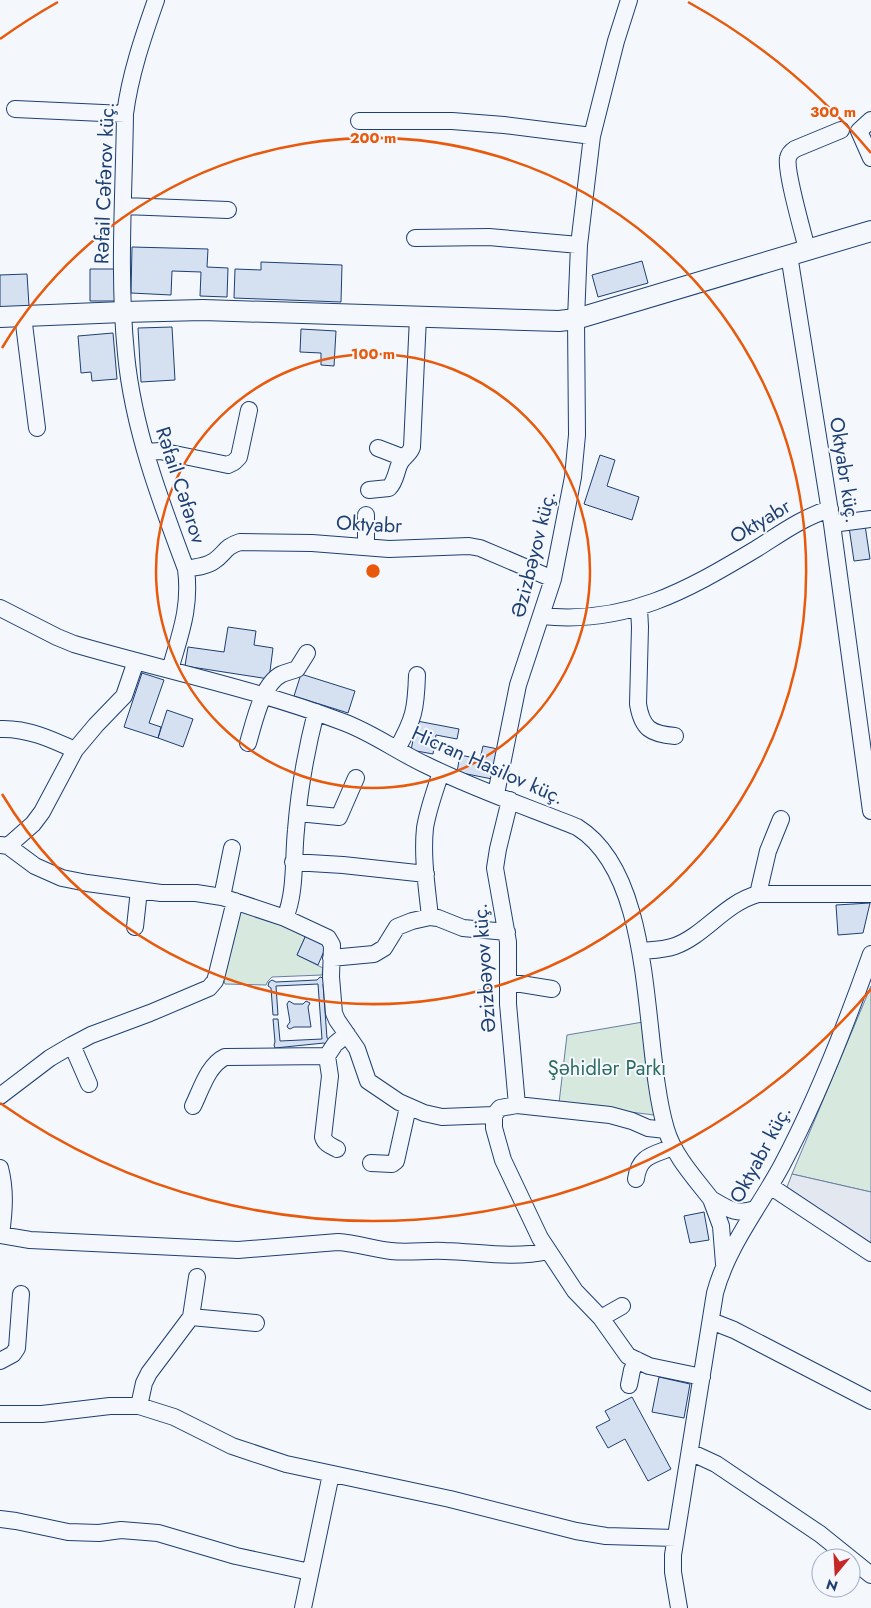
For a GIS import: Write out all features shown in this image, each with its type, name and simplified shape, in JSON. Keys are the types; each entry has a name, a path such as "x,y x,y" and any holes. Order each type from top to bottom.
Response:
{"main road":[{"path":"0,317 123,312 219,311 550,322 576,319 871,231"}],"street":[{"name":"Rəfail Cəfərov küç.","path":"123,312 126,114 130,86 156,0"},
{"name":"Əzizbəyov küç.","path":"517,1105 508,1004 507,932 495,868 518,685 553,578 576,459 576,319 579,245 592,136 616,41 629,0"},
{"path":"15,109 126,114"},
{"path":"871,120 859,131 871,158"},
{"path":"359,121 452,121 504,125 592,136"},
{"name":"Oktyabr küç.","path":"841,130 795,149 788,157 831,517 870,788 871,810"},
{"path":"124,206 228,210"},
{"path":"415,238 489,237 579,245"},
{"name":"Rəfail Cəfərov","path":"123,312 127,363 146,452 186,569 188,583 187,609 170,670"},
{"path":"22,316 38,428"},
{"path":"369,490 389,488 393,483 399,466 404,458 408,456 412,447 418,318"},
{"path":"146,452 160,451 228,465 239,457 248,410"},
{"path":"378,448 404,458"},
{"path":"366,514 366,547"},
{"name":"Oktyabr","path":"542,616 559,618 584,617 615,614 639,608 679,592 710,576 810,516 871,519"},
{"name":"Oktyabr","path":"186,569 212,562 225,549 240,542 312,543 389,548 469,546 480,548 553,578"},
{"name":"Hicran Hasilov küç.","path":"0,608 57,638 263,696 360,728 441,772 577,827 593,840 612,866 625,894 640,951 657,1086 666,1130 673,1147 711,1199"},
{"path":"639,608 638,704 640,714 648,729 659,735 675,736"},
{"path":"248,742 263,696 274,680 281,674 297,669 307,653"},
{"path":"136,661 124,696 75,750 42,812 33,824 4,846 35,866 62,878 170,894 204,893 229,899 285,918 328,938 332,945 330,977 334,1013 358,1049 368,1081 408,1107 424,1113 442,1117 494,1116"},
{"path":"398,749 416,707 417,675"},
{"path":"285,918 290,904 298,813 307,750 316,712"},
{"path":"0,729 22,730 40,735 75,750"},
{"path":"430,917 426,874 425,829 441,772"},
{"path":"298,813 339,817 356,778"},
{"path":"758,894 768,851 781,819"},
{"path":"0,1096 45,1062 91,1035 180,1001 212,985 217,974 229,899 232,848"},
{"path":"293,862 344,864 426,874"},
{"path":"135,927 139,890"},
{"path":"640,951 676,946 734,905 758,894 871,894"},
{"path":"331,958 380,952 397,927 412,920 430,917 473,930 507,932"},
{"name":"Oktyabr küç.","path":"679,1608 673,1572 675,1538 715,1293 724,1265 798,1133 871,954"},
{"path":"508,982 552,989"},
{"path":"337,1149 328,1145 323,1137 330,1076 327,1056 335,1044 347,1034"},
{"path":"72,1045 89,1084"},
{"path":"193,1106 213,1066 224,1057 327,1056"},
{"path":"666,1130 648,1128 610,1115 517,1105 500,1108 494,1116 494,1128 503,1160 532,1222 548,1251 575,1291 601,1318 623,1350 637,1360 649,1366 702,1377"},
{"path":"371,1163 392,1164 396,1161 408,1107"},
{"path":"636,1179 637,1169 641,1161 673,1147"},
{"path":"0,1168 5,1199 0,1235 30,1240 238,1250 348,1242 378,1250 401,1252 441,1251 521,1255 548,1251"},
{"path":"770,1186 871,1253"},
{"path":"711,1199 736,1212 742,1213 755,1209"},
{"path":"711,1199 721,1226 724,1265"},
{"path":"721,1226 733,1231 743,1229"},
{"path":"139,1406 144,1383 149,1373 191,1318 197,1277"},
{"path":"0,1361 13,1354 17,1348 21,1294"},
{"path":"601,1318 622,1306"},
{"path":"191,1318 256,1323"},
{"path":"711,1321 734,1330 871,1401"},
{"path":"629,1385 632,1370 637,1360"},
{"path":"0,1414 42,1414 110,1406 139,1406 174,1417 232,1446 258,1456 331,1474 450,1499 576,1531 606,1536 675,1538"},
{"path":"690,1452 716,1464 812,1528 871,1575"},
{"path":"303,1608 331,1474"},
{"path":"0,1519 68,1532 99,1533 121,1530 158,1533 228,1554 310,1572"}],"green space":[{"path":"238,909 307,933 297,955 323,968 322,975 272,977 266,985 225,984 222,974"},
{"path":"871,986 871,1192 792,1174"},
{"name":"Şəhidlər Parkı","path":"643,1022 654,1115 559,1103 567,1035"}],"shaded area":[{"path":"792,1174 871,1192 871,1244 787,1187"}],"building":[{"path":"132,247 208,249 207,267 228,268 227,297 200,296 201,272 172,271 171,295 131,293"},
{"path":"642,261 648,283 598,297 592,275"},
{"path":"261,262 342,265 341,302 234,298 235,269 261,270"},
{"path":"90,269 115,269 116,301 90,301"},
{"path":"27,274 29,306 0,308 0,275"},
{"path":"172,327 175,380 141,382 138,328"},
{"path":"301,329 336,331 334,366 321,365 321,353 300,352"},
{"path":"113,333 117,379 92,381 91,372 81,373 78,336"},
{"path":"600,455 615,460 607,486 639,497 632,520 584,504"},
{"path":"865,525 870,559 854,561 849,527"},
{"path":"228,627 256,631 254,645 273,648 269,679 185,666 188,647 224,652"},
{"path":"142,673 164,680 149,723 161,727 158,738 124,727"},
{"path":"301,674 355,691 348,713 294,696"},
{"path":"167,710 193,719 183,747 158,738"},
{"path":"417,721 459,729 457,739 436,735 433,754 411,750"},
{"path":"483,746 498,749 492,779 457,772 460,755 480,759"},
{"path":"870,903 863,933 838,935 836,905"},
{"path":"306,935 327,944 318,965 297,955"},
{"path":"320,977 324,978 325,982 323,984 327,1038 330,1039 327,1045 324,1043 275,1048 273,1019 278,1019 280,1041 322,1039 318,984 276,986 278,1015 273,1015 269,982 272,980 276,982 317,980"},
{"path":"289,1001 294,1004 303,1004 306,1001 310,1003 308,1007 311,1027 288,1028 287,1026 290,1022 287,1004"},
{"path":"704,1212 709,1240 690,1243 684,1216"},
{"path":"659,1377 690,1384 684,1418 652,1412"},
{"path":"632,1397 671,1469 648,1481 625,1439 608,1448 596,1427 610,1420 605,1411"}]}
